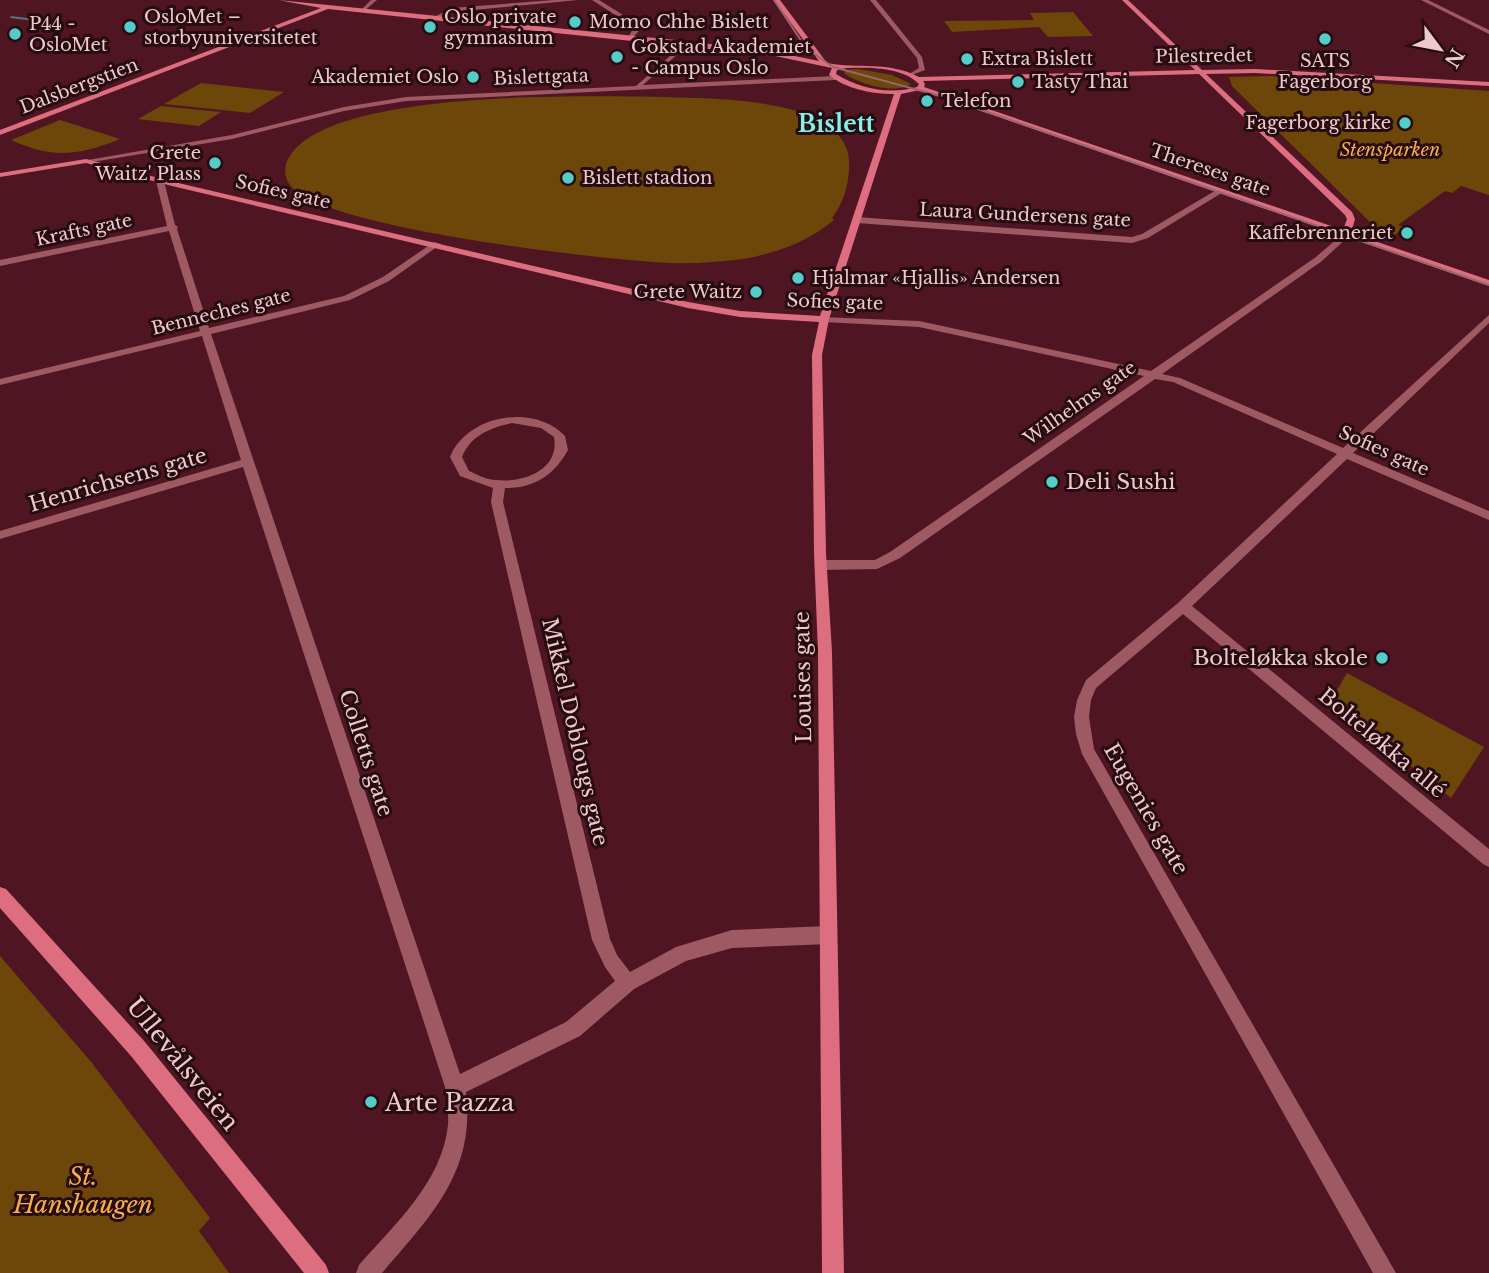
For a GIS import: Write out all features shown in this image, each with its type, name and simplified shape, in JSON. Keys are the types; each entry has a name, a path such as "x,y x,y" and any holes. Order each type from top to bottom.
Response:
{"street":[{"path":"281,0 361,11 775,54 839,67 878,67 917,81"},
{"path":"361,11 374,0"},
{"path":"435,18 452,10 575,0"},
{"path":"595,0 637,26 638,29 630,37"},
{"path":"777,0 824,63"},
{"path":"839,67 832,72 835,78 869,88 898,92 917,81 923,69 920,58 873,0"},
{"path":"1125,0 1349,214 1351,219 1346,234"},
{"path":"1423,0 1489,32"},
{"name":"Dalsbergstien","path":"0,133 327,7"},
{"path":"639,89 639,85 678,51"},
{"name":"Pilestredet","path":"917,81 1286,72 1489,84"},
{"name":"Bislettgata","path":"86,161 243,135 387,102 835,78"},
{"name":"Thereses gate","path":"917,81 1221,191 1489,283"},
{"name":"Louises gate","path":"833,1273 825,652 817,355 824,319 898,92"},
{"path":"0,176 86,161"},
{"name":"Sofies gate","path":"86,161 160,181 706,309 740,314 919,324 1151,374 1195,386 1489,516"},
{"name":"Colletts gate","path":"160,181 163,200 174,227 247,462 455,1087 458,1125 450,1161 436,1189 367,1273"},
{"name":"Laura Gundersens gate","path":"857,220 1132,240 1145,236 1221,191"},
{"name":"Krafts gate","path":"0,263 174,227"},
{"name":"Wilhelms gate","path":"821,565 877,564 895,555 1319,258 1346,234"},
{"name":"Benneches gate","path":"0,382 347,298 386,279 437,244"},
{"name":"Eugenies gate","path":"1385,1273 1087,750 1082,732 1083,710 1085,693 1091,684 1183,606 1489,318"},
{"path":"512,420 538,422 559,434 564,443 563,453 548,472 533,480 499,485 473,480 464,473 456,457 465,440 485,427 512,420"},
{"name":"Henrichsens gate","path":"0,535 247,462"},
{"name":"Mikkel Doblougs gate","path":"499,485 497,502 601,940 611,961 627,983"},
{"name":"Bolteløkka allé","path":"1183,606 1489,859"},
{"name":"Ullevålsveien","path":"0,895 138,1049 318,1273"},
{"path":"455,1087 573,1029 627,983 682,953 732,939 828,934"}],"green space":[{"path":"1073,12 1093,36 1048,37 1039,27 952,32 944,21 1034,20 1030,13"},
{"path":"858,69 892,75 911,84 896,88 877,87 844,73 846,70"},
{"name":"Stensparken","path":"1270,76 1489,91 1489,195 1461,186 1452,193 1445,191 1398,225 1404,227 1395,235 1374,226 1232,86 1229,77"},
{"path":"201,83 284,92 250,113 164,104"},
{"name":"Bislett stadion","path":"579,96 745,101 777,106 806,114 830,127 845,145 849,169 846,189 832,218 834,220 802,240 755,257 697,263 636,261 468,239 354,215 313,201 290,185 285,174 290,156 315,134 356,118 464,101"},
{"path":"161,106 221,112 199,126 138,119"},
{"path":"60,120 120,139 91,149 65,153 40,150 11,140"},
{"path":"1347,673 1484,747 1451,798 1330,702"},
{"name":"St. Hanshaugen","path":"0,956 92,1063 210,1218 199,1231 229,1273 0,1273"}],"waterway":[{"path":"11,17 44,21 61,27"}],"tram line":[{"path":"774,0 806,48 833,67 944,97 1489,285"}],"place":[{"name":"Momo Chhe Bislett","path":"575,22"},
{"name":"OsloMet – storbyuniversitetet","path":"130,27"},
{"name":"Oslo private gymnasium","path":"430,27"},
{"name":"P44 - OsloMet","path":"15,34"},
{"name":"SATS Fagerborg","path":"1325,39"},
{"name":"Gokstad Akademiet - Campus Oslo","path":"617,57"},
{"name":"Extra Bislett","path":"967,59"},
{"name":"Akademiet Oslo","path":"473,77"},
{"name":"Tasty Thai","path":"1018,82"},
{"name":"Telefon","path":"927,101"},
{"name":"Fagerborg kirke","path":"1405,123"},
{"name":"Grete Waitz' Plass","path":"215,163"},
{"name":"Bislett stadion","path":"568,178"},
{"name":"Kaffebrenneriet","path":"1407,233"},
{"name":"Hjalmar «Hjallis» Andersen","path":"798,278"},
{"name":"Grete Waitz","path":"756,292"},
{"name":"Deli Sushi","path":"1052,482"},
{"name":"Bolteløkka skole","path":"1382,658"},
{"name":"Arte Pazza","path":"371,1102"}],"district":[{"name":"Bislett","path":"836,124"}]}
